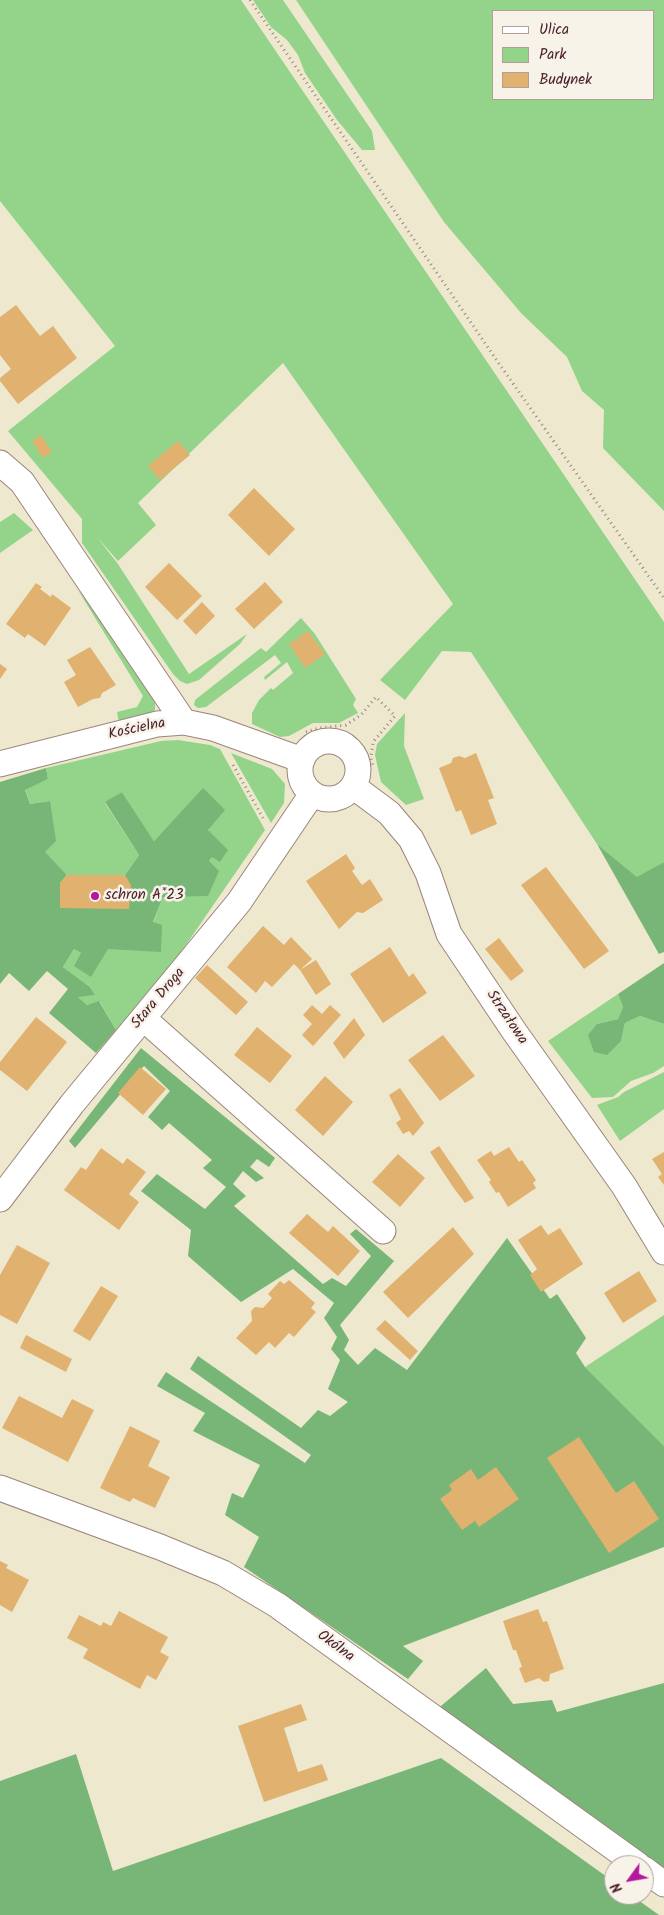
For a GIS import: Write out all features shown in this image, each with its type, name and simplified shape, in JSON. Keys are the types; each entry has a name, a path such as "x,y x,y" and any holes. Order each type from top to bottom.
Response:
{"street":[{"path":"0,463 22,482 184,722"},
{"name":"Kościelna","path":"0,764 157,724 184,722 213,728 302,760"},
{"path":"322,742 341,743 349,748 358,763 357,780 354,787 339,798 320,799 312,794 301,779 302,760 313,745 322,742"},
{"name":"Strzałowa","path":"354,787 390,813 411,839 428,873 449,934 514,1031 624,1186 664,1252"},
{"name":"Stara Droga","path":"0,1199 72,1104 239,902 312,794"},
{"path":"143,1018 383,1232"},
{"name":"Okólna","path":"0,1488 160,1547 230,1577 277,1605 624,1855"}],"path":[{"path":"250,0 506,373 664,598"},
{"path":"232,763 266,822"}],"green space":[{"path":"0,0 241,0 664,622 664,862 638,878 597,844 471,652 442,651 405,700 380,680 453,604 283,363 138,503 156,525 118,561 97,537 118,564 189,674 247,634 240,644 199,680 187,684 180,681 173,674 82,543 82,519 8,431 115,346 0,201"},
{"path":"253,0 283,0 372,131 375,150 362,150 337,120 305,73 298,55 287,40 271,27"},
{"path":"296,0 664,0 664,511 603,448 604,410 582,391 567,357 521,313 444,222"},
{"path":"14,513 33,530 0,553 0,522"},
{"path":"78,590 148,680 155,697 155,710 149,716 119,723 117,712 137,707 143,696"},
{"path":"301,618 315,634 356,699 353,705 358,713 339,723 313,723 289,736 280,737 252,724 252,713 259,700 271,688 273,690 293,673 287,662 265,680 264,677 281,663 275,655 206,707 198,708 194,705 195,700 261,648 266,652"},
{"path":"405,713 404,746 424,799 406,805 381,782 375,755 377,744"},
{"path":"178,740 210,745 220,749 265,830 159,984 116,1030 100,1002 87,1005 77,996 95,995 90,987 63,967 74,949 81,953 108,949 153,923 163,897 209,861 212,857 203,789 154,841 122,792 105,803 139,855 125,875 67,875 44,852 50,801 30,804 25,789 48,779 46,768 161,741"},
{"path":"231,753 272,769 285,784 284,803 271,823"},
{"path":"46,768 48,779 25,790 30,804 50,801 56,841 45,852 67,875 60,883 125,875 139,855 105,802 122,792 154,841 203,788 225,810 208,830 228,850 220,862 212,857 209,861 219,871 208,896 163,897 153,922 162,925 161,952 108,949 91,977 74,966 81,953 74,949 63,967 90,987 95,995 78,997 87,1005 99,1001 116,1030 96,1053 49,1013 68,989 47,971 29,991 9,973 0,984 0,782"},
{"path":"597,844 637,877 664,862 664,952 659,954"},
{"path":"664,963 664,1024 640,1016 625,1023 621,1041 607,1055 594,1052 588,1035 597,1024 618,1019 623,1007 618,994"},
{"path":"618,994 623,1007 618,1019 597,1024 621,1041 625,1023 640,1016 664,1024 664,1066 653,1073 631,1081 613,1097 592,1098 548,1041"},
{"path":"141,1048 275,1158 269,1167 257,1159 250,1167 264,1178 256,1182 243,1171 233,1184 246,1196 234,1206 323,1284 332,1278 346,1286 371,1256 350,1234 356,1229 394,1261 340,1325 349,1340 344,1350 358,1365 375,1348 407,1370 507,1238 550,1299 557,1294 586,1338 576,1353 585,1367 664,1446 664,1547 403,1646 423,1661 408,1679 244,1567 259,1537 225,1515 232,1493 243,1498 260,1465 193,1431 205,1413 157,1386 166,1372 305,1463 311,1455 190,1369 198,1356 301,1428 318,1410 330,1416 348,1402 328,1389 340,1360 331,1349 337,1337 324,1318 334,1303 293,1269 241,1302 188,1256 191,1230 141,1191 157,1174 205,1209 226,1187 203,1168 212,1160 169,1123 162,1130 148,1117 170,1091 144,1066 75,1148 69,1141"},
{"path":"664,1072 664,1109 620,1141 597,1105 618,1097 624,1092"},
{"path":"664,1315 664,1446 585,1367"},
{"path":"486,1668 513,1704 552,1700 557,1712 664,1683 664,1872 654,1865 654,1855 640,1855 435,1711"},
{"path":"76,1754 113,1871 441,1758 604,1875 604,1905 645,1905 659,1915 0,1915 0,1781"}],"building":[{"path":"16,305 40,336 53,326 77,358 18,404 0,381 0,378 11,369 0,355 0,317"},
{"path":"41,435 52,452 43,458 32,441"},
{"path":"178,441 190,455 160,480 148,466"},
{"path":"254,488 295,529 269,556 228,515"},
{"path":"169,563 202,596 177,620 145,587"},
{"path":"265,582 283,602 254,629 235,609"},
{"path":"36,583 42,587 40,589 51,597 52,594 71,608 45,646 28,634 25,638 6,624"},
{"path":"202,602 215,616 196,635 183,621"},
{"path":"308,631 325,654 305,668 289,644"},
{"path":"90,647 116,685 102,693 100,698 93,699 78,707 64,682 76,675 67,660"},
{"path":"0,664 7,669 0,679"},
{"path":"476,753 494,798 488,800 497,824 471,835 461,810 456,812 439,768 451,763 453,758 459,756 465,758"},
{"path":"346,854 355,868 352,871 362,885 370,879 383,900 363,913 357,912 339,929 306,881"},
{"path":"546,867 609,951 584,969 521,885"},
{"name":"schron A*23","path":"67,875 125,875 131,885 129,909 60,908 60,883"},
{"path":"263,926 284,945 291,937 312,959 300,970 294,964 272,987 265,981 256,993 227,967"},
{"path":"499,938 524,971 511,981 485,949"},
{"path":"390,947 409,977 413,973 427,993 383,1023 350,974"},
{"path":"316,960 331,984 316,995 300,970"},
{"path":"207,965 248,1002 236,1015 195,978"},
{"path":"312,1005 322,1014 330,1005 341,1015 313,1046 302,1035 312,1024 303,1015"},
{"path":"36,1017 67,1042 27,1091 0,1070 0,1062"},
{"path":"354,1018 365,1035 344,1059 333,1043"},
{"path":"257,1027 292,1056 270,1083 234,1055"},
{"path":"443,1035 475,1076 440,1101 408,1060"},
{"path":"140,1067 166,1089 143,1115 118,1093"},
{"path":"325,1076 353,1102 323,1136 295,1110"},
{"path":"400,1088 424,1123 413,1136 409,1131 403,1134 396,1123 401,1119 389,1095"},
{"path":"439,1146 474,1198 465,1203 453,1187 430,1152"},
{"path":"509,1147 519,1162 522,1160 536,1180 533,1183 536,1188 508,1207 499,1192 496,1193 489,1182 491,1180 477,1160 491,1151 494,1156"},
{"path":"101,1148 123,1164 127,1158 146,1172 129,1194 139,1202 119,1230 64,1190 81,1167 86,1170"},
{"path":"664,1152 664,1185 658,1177 662,1174 652,1159"},
{"path":"398,1154 425,1178 400,1207 372,1182"},
{"path":"307,1214 328,1232 333,1226 360,1251 338,1276 289,1233"},
{"path":"541,1225 548,1235 560,1228 583,1264 541,1292 530,1275 537,1269 518,1240"},
{"path":"453,1227 474,1254 408,1318 383,1292"},
{"path":"17,1245 50,1263 17,1324 0,1315 0,1275"},
{"path":"639,1271 657,1301 623,1323 604,1293"},
{"path":"289,1280 315,1303 311,1308 316,1312 294,1337 289,1333 275,1348 269,1342 256,1355 236,1338 252,1321 251,1311 255,1307 263,1308 272,1298 268,1294 280,1281 284,1284"},
{"path":"101,1286 118,1296 90,1341 73,1331"},
{"path":"385,1320 418,1351 410,1360 376,1329"},
{"path":"26,1335 72,1359 66,1372 20,1348"},
{"path":"19,1396 62,1418 72,1399 94,1410 68,1462 2,1428"},
{"path":"130,1426 160,1441 148,1466 170,1477 155,1508 133,1498 130,1502 100,1488"},
{"path":"579,1437 616,1493 634,1481 659,1519 609,1553 547,1458"},
{"path":"496,1467 519,1499 479,1527 475,1521 462,1530 440,1499 452,1490 449,1485 471,1469 478,1480"},
{"path":"0,1561 8,1565 6,1568 29,1580 12,1612 0,1605"},
{"path":"538,1609 543,1622 547,1621 564,1669 550,1674 549,1681 544,1682 539,1678 525,1683 519,1668 522,1667 516,1650 513,1650 503,1621"},
{"path":"119,1611 168,1637 160,1652 169,1657 156,1680 147,1675 140,1689 83,1658 88,1649 67,1638 79,1615 101,1626 103,1622 111,1626"},
{"path":"301,1704 307,1720 284,1728 298,1772 322,1764 328,1780 264,1802 238,1726"}],"place":[{"name":"schron A*23","path":"95,896"}]}
